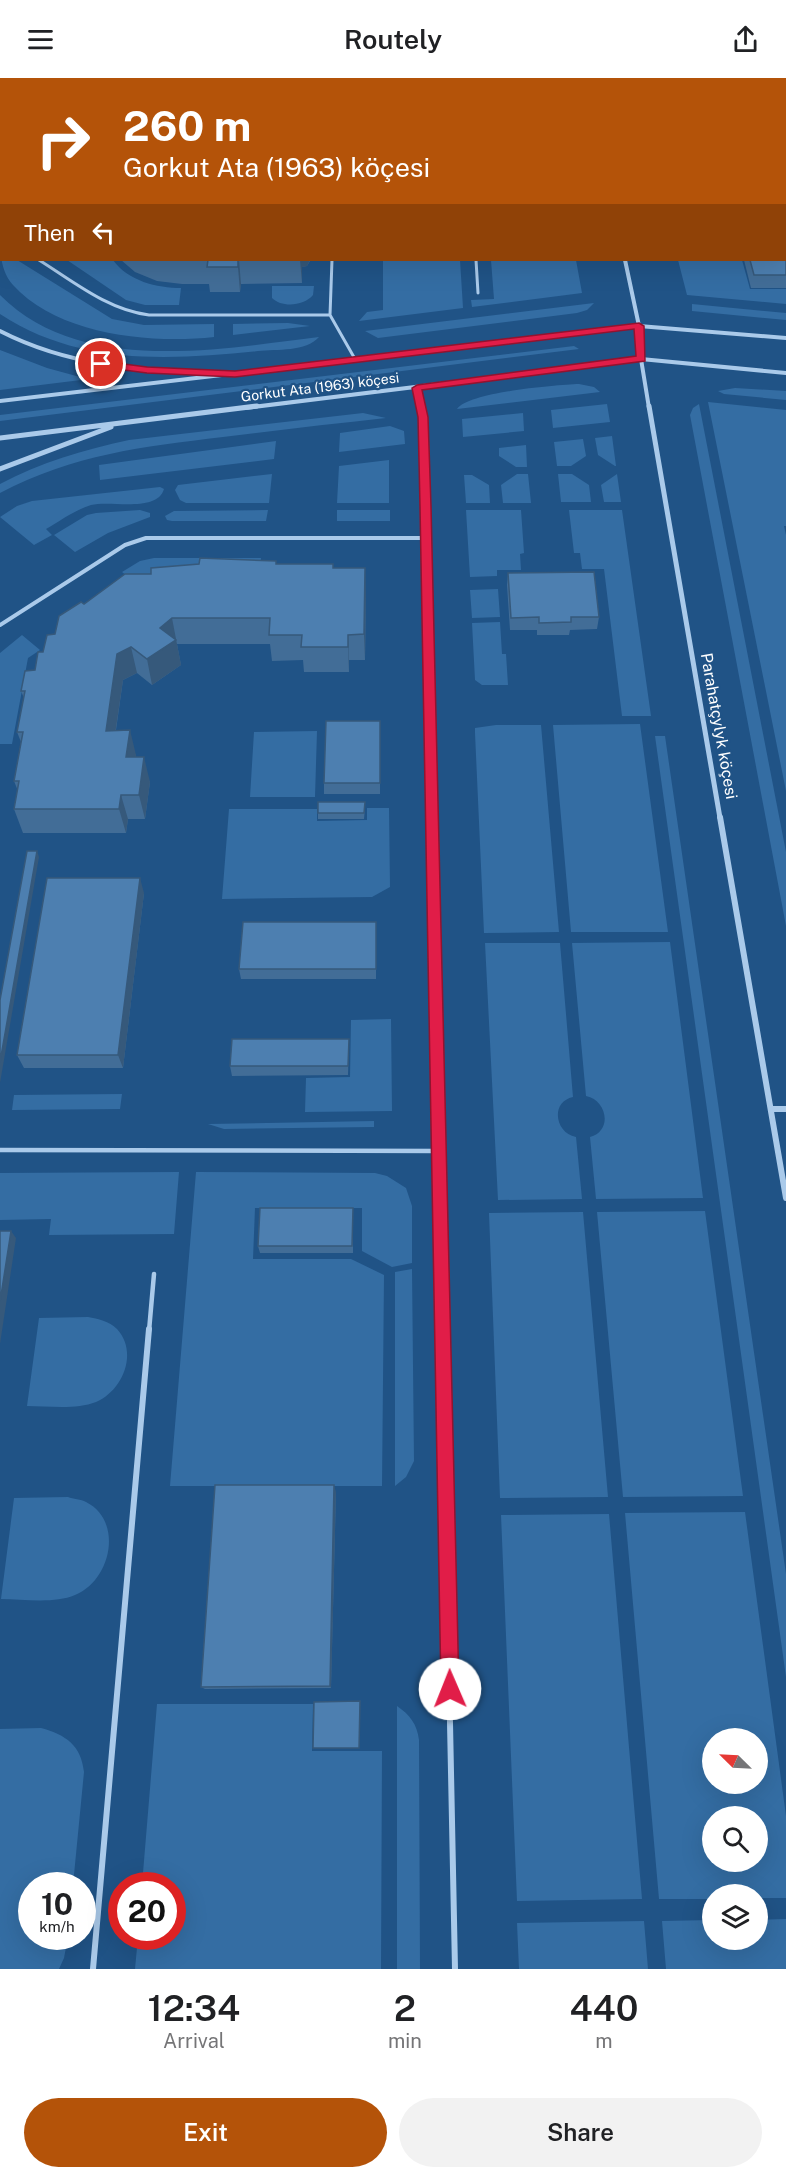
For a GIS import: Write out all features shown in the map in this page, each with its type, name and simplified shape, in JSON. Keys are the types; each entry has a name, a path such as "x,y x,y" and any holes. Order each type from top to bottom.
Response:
{"street":[{"name":"Parahatçylyk köçesi","path":"625,261 639,326 641,359 786,1198"},
{"name":"Gorkut Ata (1963) köçesi","path":"0,401 639,326 786,338"},
{"path":"0,331 44,351 96,363 147,370 235,374"},
{"name":"Gorkut Ata (1963) köçesi","path":"0,438 641,359 786,373"},
{"path":"0,469 123,423"},
{"path":"771,1109 786,1109"}],"lane":[{"path":"41,261 116,308 131,313 149,315 330,315"},
{"path":"332,261 330,315 355,359"},
{"path":"476,261 478,293"},
{"path":"417,388 423,417 426,538 455,1969"},
{"path":"0,625 125,545 146,538 426,538"},
{"path":"0,1150 439,1151"},
{"path":"93,1969 154,1274"}],"shaded area":[{"path":"2,261 19,261 112,319 144,325 214,324 214,337 162,339 135,337 80,325 32,302 13,285"},
{"path":"68,261 114,261 127,273 144,282 162,287 181,288 179,305 145,305 126,300"},
{"path":"383,261 460,261 463,308 359,321 367,312 383,310"},
{"path":"491,261 576,261 582,293 472,307 471,300 494,299"},
{"path":"678,261 742,261 750,289 786,289 786,304 687,295"},
{"path":"272,286 314,286 313,295 309,299 304,302 287,304 272,298"},
{"path":"0,295 33,321 70,337 110,347 152,351 195,350 319,337 307,345 291,349 191,356 158,357 93,351 61,343 30,331 0,314"},
{"path":"594,303 587,310 577,313 378,338 365,331"},
{"path":"692,304 786,313 786,320 692,311"},
{"path":"288,323 310,326 233,335 233,324"},
{"path":"574,346 579,349 0,421 0,415"},
{"path":"0,350 47,368 80,377 81,380 0,390"},
{"path":"579,384 594,387 600,392 457,409 465,403 495,394"},
{"path":"735,388 786,391 786,400 724,394 718,391"},
{"path":"708,402 786,410 786,526 784,526 786,535 786,791"},
{"path":"607,404 610,422 553,428 551,410"},
{"path":"699,404 786,852 786,926 690,415 693,408"},
{"path":"363,413 386,418 193,441 109,454 55,469 0,493 0,484 31,469 129,440"},
{"path":"523,413 524,431 463,437 462,419"},
{"path":"390,426 404,431 405,444 339,452 340,433"},
{"path":"612,436 616,466 598,455 595,438"},
{"path":"583,439 586,456 571,466 557,466 554,442"},
{"path":"276,441 274,459 100,480 99,465"},
{"path":"526,445 527,467 516,467 499,456 499,448"},
{"path":"389,460 389,503 337,503 339,466"},
{"path":"272,474 269,503 186,503 180,500 175,490 178,485"},
{"path":"517,474 528,474 531,503 503,503 501,485"},
{"path":"558,474 572,474 589,485 591,502 561,502"},
{"path":"617,474 621,502 604,502 601,485"},
{"path":"464,475 472,475 489,485 490,503 466,503"},
{"path":"160,487 164,489 160,496 152,501 91,505 79,510 46,529 52,535 34,545 0,517 17,506 32,501"},
{"path":"140,510 150,513 150,517 108,533 75,552 54,535 87,515"},
{"path":"268,510 266,521 172,521 167,520 165,516 174,511"},
{"path":"337,510 390,510 390,521 337,521"},
{"path":"466,510 521,510 524,553 520,554 521,570 497,570 497,576 470,577"},
{"path":"569,510 622,510 651,716 622,716 604,569 582,569 580,553 574,553"},
{"path":"154,558 261,558 259,578 140,586 122,572 140,561"},
{"path":"498,589 500,617 472,618 470,590"},
{"path":"500,622 502,654 506,654 508,685 482,685 475,680 472,623"},
{"path":"22,635 40,650 28,658 12,744 0,744 0,653"},
{"path":"640,724 668,932 571,932 553,725"},
{"path":"496,725 541,725 559,932 484,933 475,728"},
{"path":"317,731 315,797 250,797 254,732"},
{"path":"655,736 665,736 786,1574 786,1677"},
{"path":"367,808 389,808 390,887 372,897 222,899 229,809 317,809 317,821 367,820"},
{"path":"670,942 703,1198 596,1199 590,1137 602,1129 604,1116 599,1103 586,1096 572,943"},
{"path":"485,943 560,943 573,1097 561,1105 558,1117 563,1130 576,1137 582,1199 498,1200"},
{"path":"391,1019 392,1111 305,1112 306,1078 350,1077 351,1020"},
{"path":"122,1094 120,1109 12,1110 14,1095"},
{"path":"374,1121 374,1127 224,1129 208,1124"},
{"path":"179,1172 174,1234 49,1235 51,1219 0,1220 0,1173"},
{"path":"196,1172 375,1173 387,1176 406,1188 412,1206 412,1263 392,1267 362,1251 362,1208 255,1208 253,1259 351,1259 384,1275 382,1486 170,1486"},
{"path":"705,1211 743,1496 623,1497 597,1212"},
{"path":"583,1212 608,1497 500,1498 489,1213"},
{"path":"412,1269 414,1461 406,1477 395,1486 395,1272"},
{"path":"88,1317 110,1324 117,1329 123,1339 127,1349 127,1360 120,1380 105,1397 96,1402 71,1407 27,1406 39,1318"},
{"path":"68,1497 86,1502 98,1511 105,1523 109,1536 108,1550 97,1577 87,1588 67,1598 1,1599 14,1498"},
{"path":"745,1512 786,1816 786,1898 768,1898 768,1884 702,1884 702,1899 659,1899 625,1513"},
{"path":"609,1514 642,1899 517,1901 501,1515"},
{"path":"157,1704 313,1704 312,1751 382,1751 381,1969 135,1969 137,1950 186,1950 186,1872 143,1872"},
{"path":"397,1706 412,1720 419,1740 420,1969 397,1969"},
{"path":"41,1728 58,1734 76,1748 82,1763 84,1772 74,1872 18,1872 18,1950 66,1950 59,1969 0,1969 0,1729"},
{"path":"786,1919 786,1969 666,1969 662,1921 702,1920 702,1950 768,1950 768,1920"},
{"path":"644,1921 648,1969 519,1969 517,1923"}],"building":[{"path":"208,261 238,261 238,267 207,267"},
{"path":"750,261 786,261 786,275 754,275"},
{"path":"200,558 276,561 276,564 333,564 333,568 365,568 364,634 348,635 348,647 301,647 302,635 269,635 270,618 172,618 160,628 176,640 147,659 131,647 117,654 106,731 130,730 126,757 144,757 139,795 121,795 119,809 14,809 19,781 14,781 23,732 17,732 25,691 21,691 25,671 35,670 38,652 43,652 47,635 55,634 59,616 81,602 84,604 125,574 151,574 151,568 199,564"},
{"path":"594,572 599,617 571,617 571,622 539,623 539,617 511,618 508,573"},
{"path":"326,721 380,721 380,783 324,783"},
{"path":"318,802 365,802 364,813 318,813"},
{"path":"27,851 37,851 0,1062 0,1000"},
{"path":"47,878 140,878 118,1055 17,1055"},
{"path":"243,922 376,922 376,969 239,969"},
{"path":"232,1039 349,1039 348,1066 230,1066"},
{"path":"260,1208 353,1208 352,1246 258,1246"},
{"path":"0,1231 11,1231 0,1302"},
{"path":"215,1485 334,1485 330,1686 201,1687"},
{"path":"360,1701 359,1748 313,1748 314,1702"}],"route":[{"path":"101,364 147,370 235,374 639,326 641,359 417,388 423,417 426,506 450,1689"}]}
